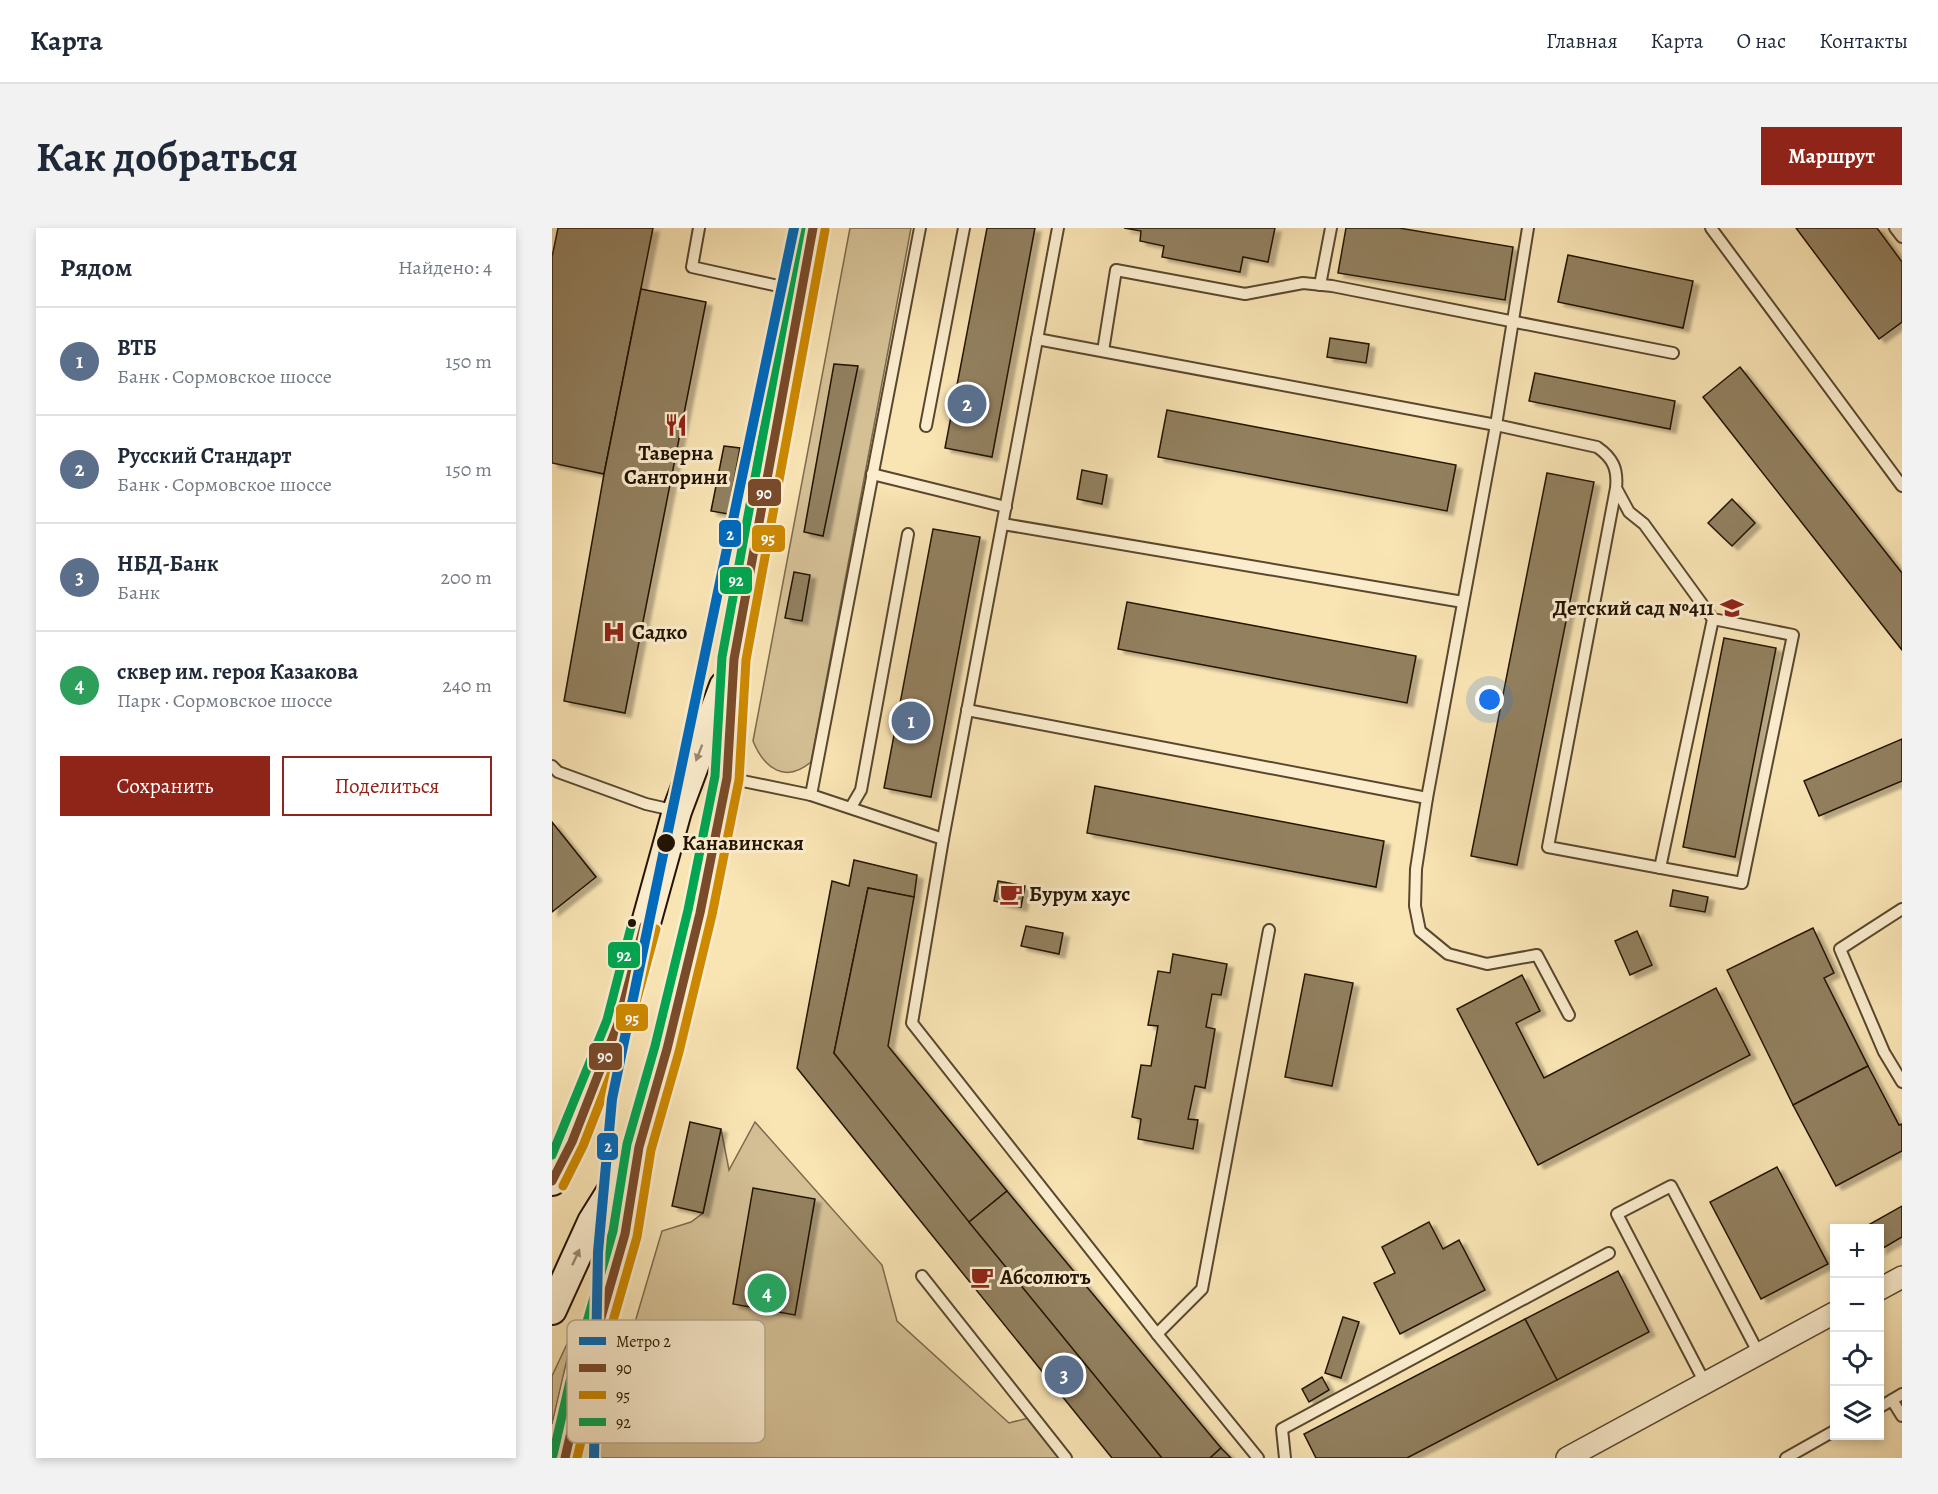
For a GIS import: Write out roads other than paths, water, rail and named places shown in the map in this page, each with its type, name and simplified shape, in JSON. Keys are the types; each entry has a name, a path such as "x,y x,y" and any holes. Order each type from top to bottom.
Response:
{"main road":[{"path":"600,1320 624,1234 639,1148 667,1049 700,913 727,778 734,659 813,228"},
{"path":"555,1170 572,1142 618,1024 677,811 734,659"},
{"path":"552,1310 592,1222 639,1148"},
{"path":"565,1458 568,1443"}],"street":[{"path":"1884,1287 1902,1277"},
{"path":"1568,1458 1830,1315"}],"lane":[{"path":"699,228 692,267 801,291"},
{"path":"811,795 920,228"},
{"path":"926,426 964,228"},
{"path":"1058,228 943,839 912,1023 1156,1334 1258,1458"},
{"path":"1320,285 1331,228"},
{"path":"1528,228 1496,425 1427,798 1416,869 1415,906 1420,931 1448,954 1486,964 1537,955 1569,1015"},
{"path":"1711,228 1902,486"},
{"path":"1895,228 1902,237"},
{"path":"1103,351 1116,270 1245,294 1303,283 1320,285 1673,353"},
{"path":"1037,339 1496,425 1597,447 1610,457 1615,466 1616,488 1548,847 1742,883 1793,635 1713,620 1644,524 1629,512 1616,488"},
{"path":"872,474 1005,507"},
{"path":"1003,524 1463,602"},
{"path":"851,807 861,790 908,534"},
{"path":"1660,868 1713,620"},
{"path":"967,710 1427,798"},
{"path":"552,766 558,772 646,804 677,811"},
{"path":"727,778 811,795 943,839"},
{"path":"1902,909 1840,949 1884,1052 1902,1082"},
{"path":"1156,1334 1202,1289 1269,930"},
{"path":"1705,1383 1617,1214 1671,1186 1759,1354"},
{"path":"1285,1458 1282,1430 1609,1253"},
{"path":"922,1276 1066,1458"},
{"path":"1884,1405 1897,1397 1902,1416"},
{"path":"1786,1458 1830,1433"}],"metro line":[{"name":"2","path":"597,1320 598,1252 612,1099 794,228"},
{"name":"2","path":"594,1443 594,1458"}],"place":[{"name":"Русский Стандарт","path":"967,404"},
{"name":"Таверна Санторини","path":"676,425"},
{"name":"Детский сад №411","path":"1732,608"},
{"name":"Садко","path":"614,632"},
{"name":"ВТБ","path":"911,721"},
{"name":"Канавинская","path":"666,843"},
{"name":"Бурум хаус","path":"1011,894"},
{"name":"Абсолютъ","path":"982,1277"},
{"name":"сквер им. героя Казакова","path":"767,1293"},
{"name":"НБД-Банк","path":"1064,1375"}]}
